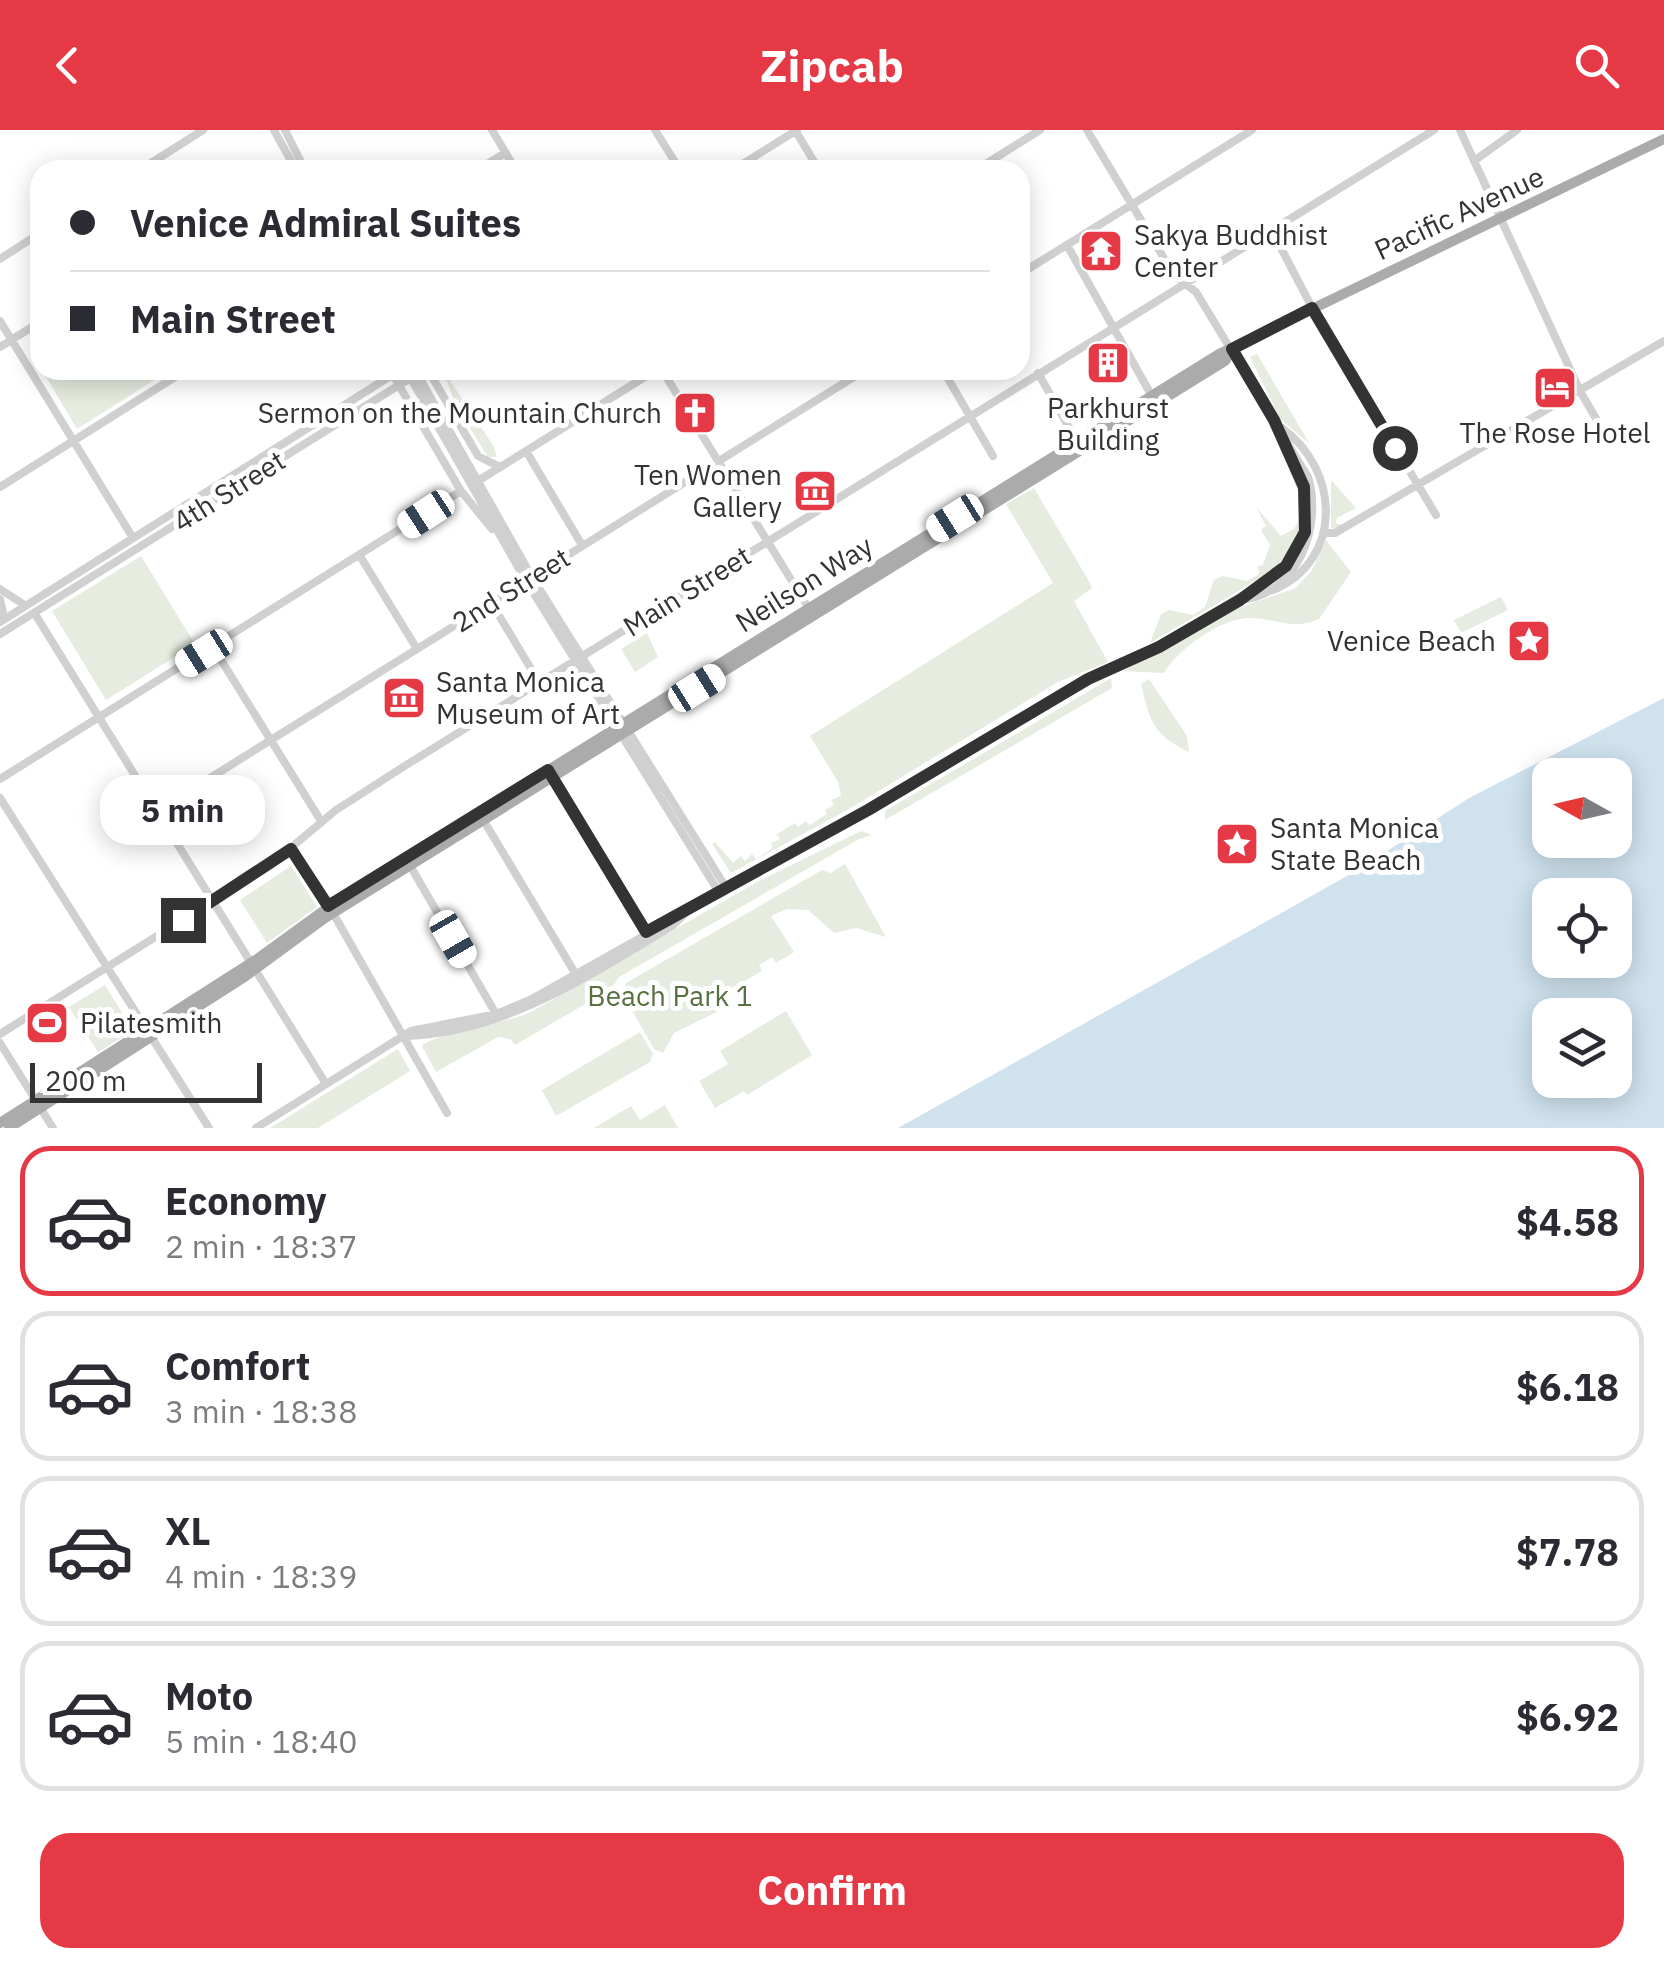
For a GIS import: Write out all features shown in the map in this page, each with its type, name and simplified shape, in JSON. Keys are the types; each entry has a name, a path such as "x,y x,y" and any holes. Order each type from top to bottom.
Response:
{"main road":[{"name":"Pacific Avenue","path":"1272,325 1664,139"},
{"name":"Neilson Way","path":"0,1123 252,967 331,909 1154,399 1225,362 1232,349 1272,325"},
{"name":"Neilson Way","path":"9,1128 37,1102"}],"street":[{"path":"156,160 203,130"},
{"path":"280,130 294,160"},
{"path":"492,130 510,160"},
{"path":"655,130 674,160"},
{"path":"748,160 796,130 813,160"},
{"path":"992,160 1040,130"},
{"path":"1087,130 1174,275 1184,282 1232,349 1308,477 1314,521 1308,545 1293,569 1251,598"},
{"path":"1030,268 1252,130"},
{"name":"Main Street","path":"1030,378 1434,130"},
{"path":"1460,130 1580,391 1605,434"},
{"path":"1474,161 1517,130"},
{"path":"494,160 506,153"},
{"path":"1271,229 1312,308 1436,515"},
{"path":"0,258 30,239"},
{"path":"1067,245 1154,399"},
{"path":"0,321 30,370"},
{"path":"0,347 30,328"},
{"path":"1324,533 1334,533 1664,341"},
{"path":"1038,373 1079,445"},
{"path":"36,380 137,547"},
{"path":"0,487 170,380"},
{"name":"4th Street","path":"1,622 383,380"},
{"path":"401,380 580,659 723,892"},
{"path":"404,380 529,579"},
{"name":"4th Street","path":"0,634 409,380"},
{"path":"420,380 469,487"},
{"path":"431,380 478,456 500,467"},
{"path":"0,779 643,380"},
{"path":"666,380 811,612"},
{"name":"2nd Street","path":"157,811 849,380"},
{"path":"948,380 994,456"},
{"name":"Main Street","path":"0,1034 291,849 321,821 1027,380"},
{"path":"1240,600 1302,576 1324,533 1321,479 1303,446 1276,423"},
{"path":"256,1128 411,1031 496,1014 575,973 723,892 1088,679 1159,647 1240,600 1289,563 1306,526 1304,487 1276,423"},
{"path":"526,451 582,546"},
{"path":"469,487 478,456"},
{"path":"360,556 417,649"},
{"path":"0,589 25,604 33,615 326,1084"},
{"path":"0,599 6,612 1,622"},
{"path":"25,604 21,614 33,615"},
{"path":"492,604 540,682"},
{"path":"213,647 321,821"},
{"path":"550,774 646,932"},
{"path":"0,798 208,1128"},
{"path":"481,816 575,973"},
{"path":"291,849 331,909 447,1113"},
{"path":"408,863 496,1014"},
{"path":"404,1036 493,1022 521,1011 629,952 687,912"},
{"path":"0,1043 53,1128"}],"green space":[{"path":"1257,354 1309,443 1280,419 1250,357"},
{"path":"48,380 154,380 77,429"},
{"path":"447,380 493,445 497,457 488,457 456,406"},
{"path":"1331,480 1356,508 1337,518 1336,523 1342,525 1335,529 1331,528"},
{"path":"1034,488 1090,583 1092,588 1074,601 1108,662 1058,682 849,809 731,873 712,844 715,842 733,863 741,856 745,861 752,854 756,859 773,848 771,843 780,839 777,834 795,823 798,827 806,821 810,825 827,814 825,810 834,805 831,800 841,796 838,782 810,736 1053,583 1006,504"},
{"path":"1256,507 1281,536 1294,529 1303,514 1297,541 1274,570 1150,643 1161,614 1169,610 1193,615 1205,607 1214,580 1223,576 1247,581 1259,574 1258,566 1263,565 1270,545 1261,530 1266,526"},
{"path":"1326,540 1351,572 1319,619 1292,624 1238,619 1201,637 1164,673 1123,671 1235,609 1296,588 1312,570"},
{"path":"141,556 195,644 106,700 52,611"},
{"path":"1501,597 1508,610 1461,633 1454,620"},
{"path":"647,633 658,657 635,672 621,649"},
{"path":"1111,678 1112,688 885,820 885,811"},
{"path":"1149,679 1187,736 1189,752 1168,740 1155,726 1141,684"},
{"path":"861,831 872,835 619,977 611,989 515,1045 510,1039 498,1037 436,1072 422,1046 443,1036 531,1012 757,882"},
{"name":"Beach Park 1","path":"845,864 886,937 856,928 834,933 808,910 787,909 771,916 794,952 776,963 772,957 759,965 762,971 723,993 728,1002 723,1009 674,1033 663,1053 654,1049 622,993 626,983 822,870 831,873"},
{"path":"291,866 317,907 267,943 240,900"},
{"path":"105,985 131,1027 126,1035 98,1052 69,1007"},
{"path":"786,1011 812,1055 747,1095 744,1091 715,1108 699,1081 728,1064 720,1051"},
{"path":"640,1032 653,1054 650,1062 556,1116 542,1090"},
{"path":"398,1049 410,1071 318,1128 270,1128"},
{"path":"665,1105 678,1128 594,1128 631,1106 640,1120"}],"water":[{"path":"1664,698 1664,1128 898,1128 1356,871 1469,798 1532,766 1532,858 1632,858 1632,758 1547,758"}],"place":[{"name":"Sakya Buddhist Center","path":"1101,251"},
{"name":"Parkhurst Building","path":"1108,363"},
{"name":"The Rose Hotel","path":"1555,388"},
{"name":"Sermon on the Mountain Church","path":"695,413"},
{"name":"Ten Women Gallery","path":"815,491"},
{"name":"Venice Beach","path":"1529,641"},
{"name":"Santa Monica Museum of Art","path":"404,698"},
{"name":"Santa Monica State Beach","path":"1237,844"},
{"name":"Pilatesmith","path":"47,1023"}],"route":[{"path":"183,920 291,849 328,906 548,770 646,932 868,810 1088,679 1159,647 1278,574 1302,539 1307,519 1304,487 1274,428 1274,420 1232,349 1272,325 1312,308 1395,448"}]}
